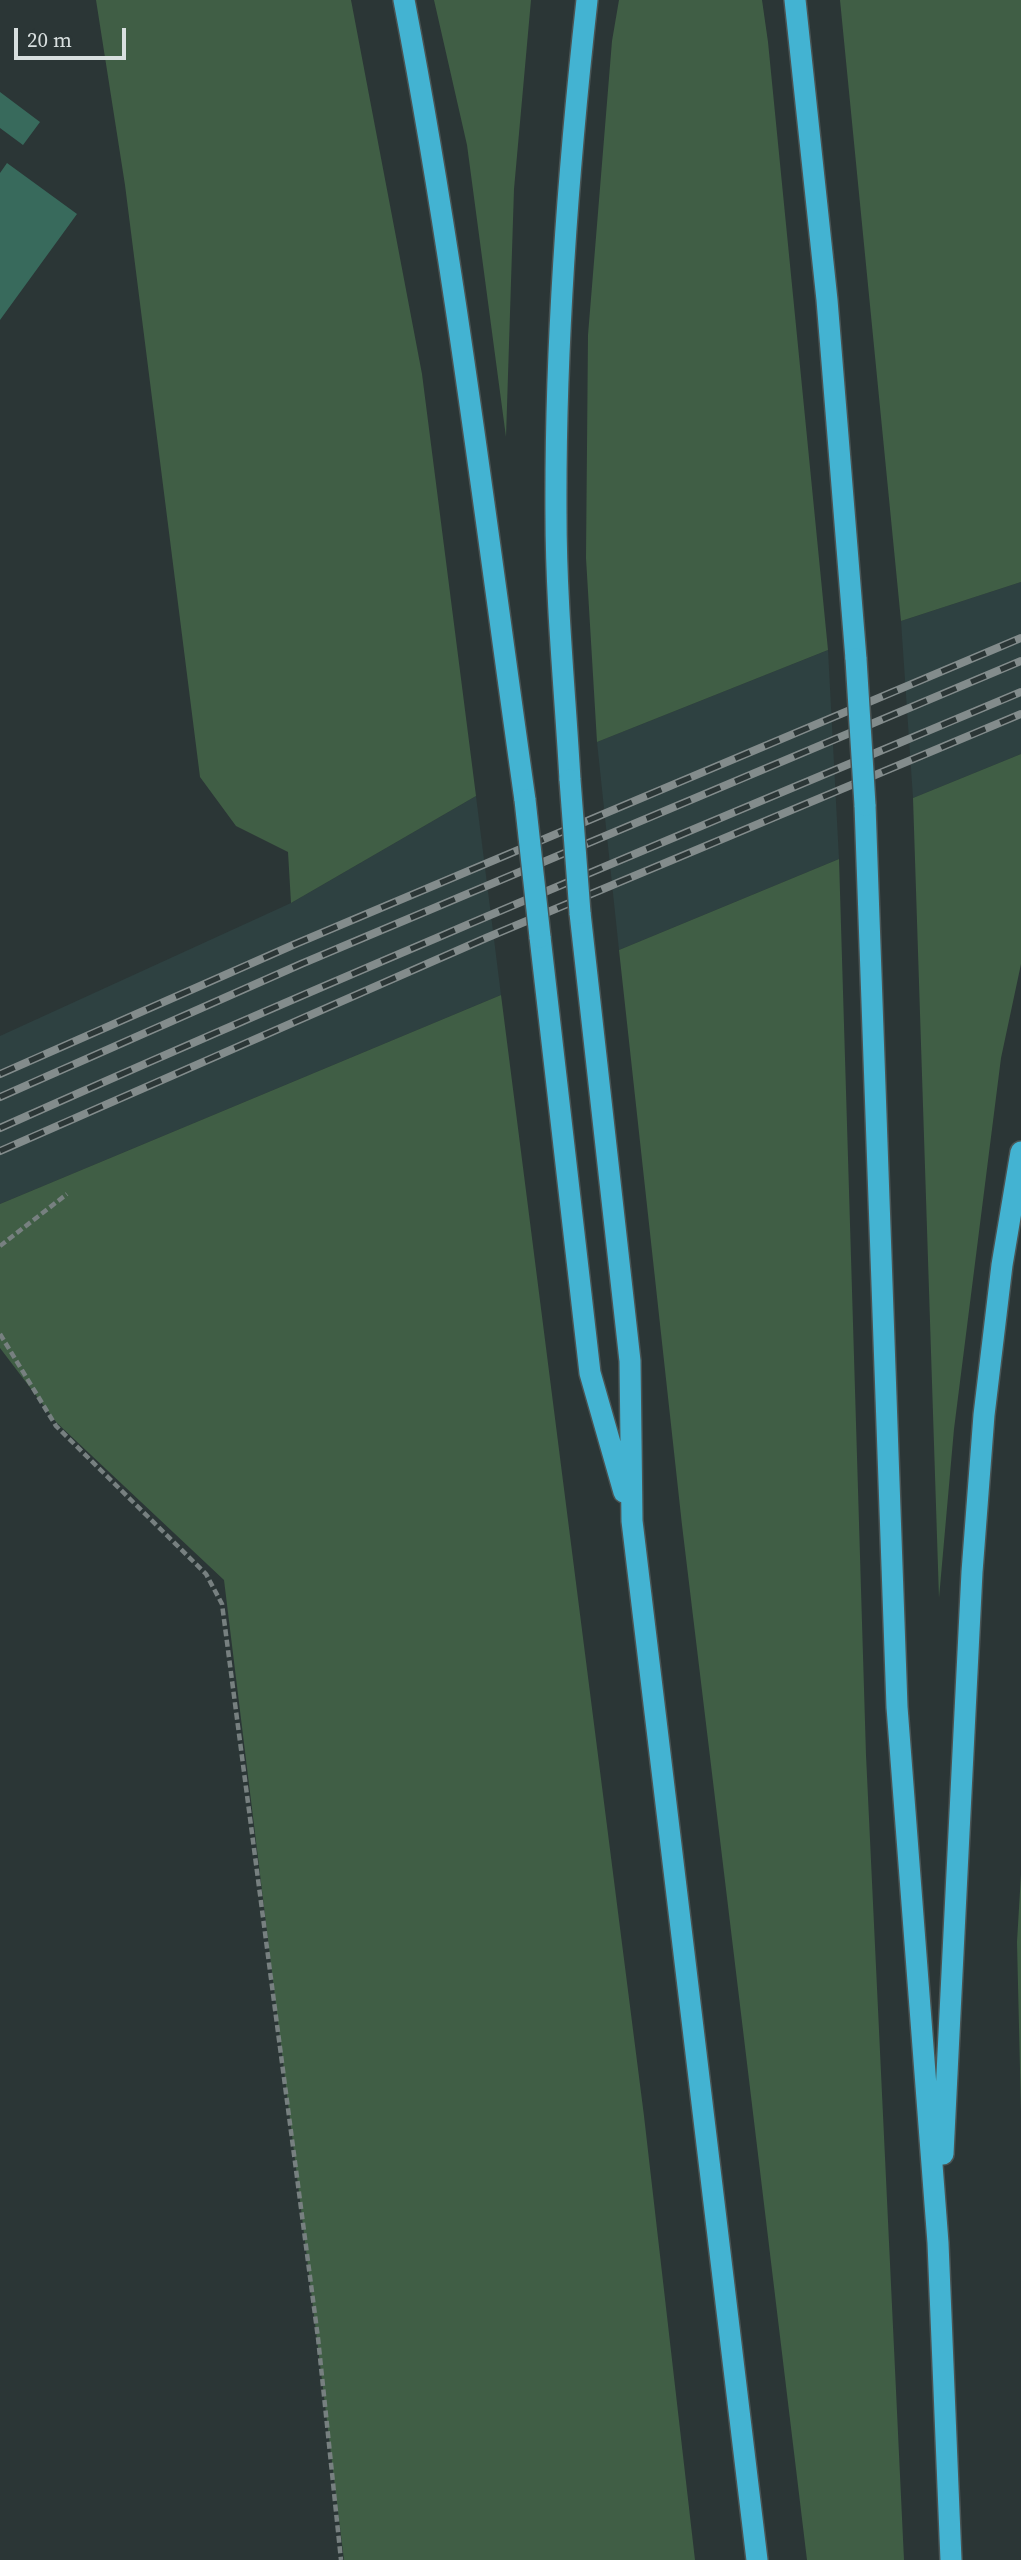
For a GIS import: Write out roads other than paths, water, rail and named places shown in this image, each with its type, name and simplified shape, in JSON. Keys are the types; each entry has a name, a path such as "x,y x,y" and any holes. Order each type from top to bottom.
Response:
{"highway":[{"path":"404,0 427,120 453,284 525,800 590,1373 632,1521"},
{"path":"587,0 571,170 556,432 556,518 570,780 580,913 630,1361 632,1521 757,2560"},
{"path":"795,0 828,313 865,805 897,1707 938,2243 951,2560"},
{"path":"938,2243 972,1572 986,1402 1002,1265 1021,1152"}],"railway":[{"path":"0,1074 293,945 1021,638"},
{"path":"0,1097 301,964 1021,661"},
{"path":"0,1128 382,961 1021,692"},
{"path":"0,1151 486,938 1021,714"}]}
